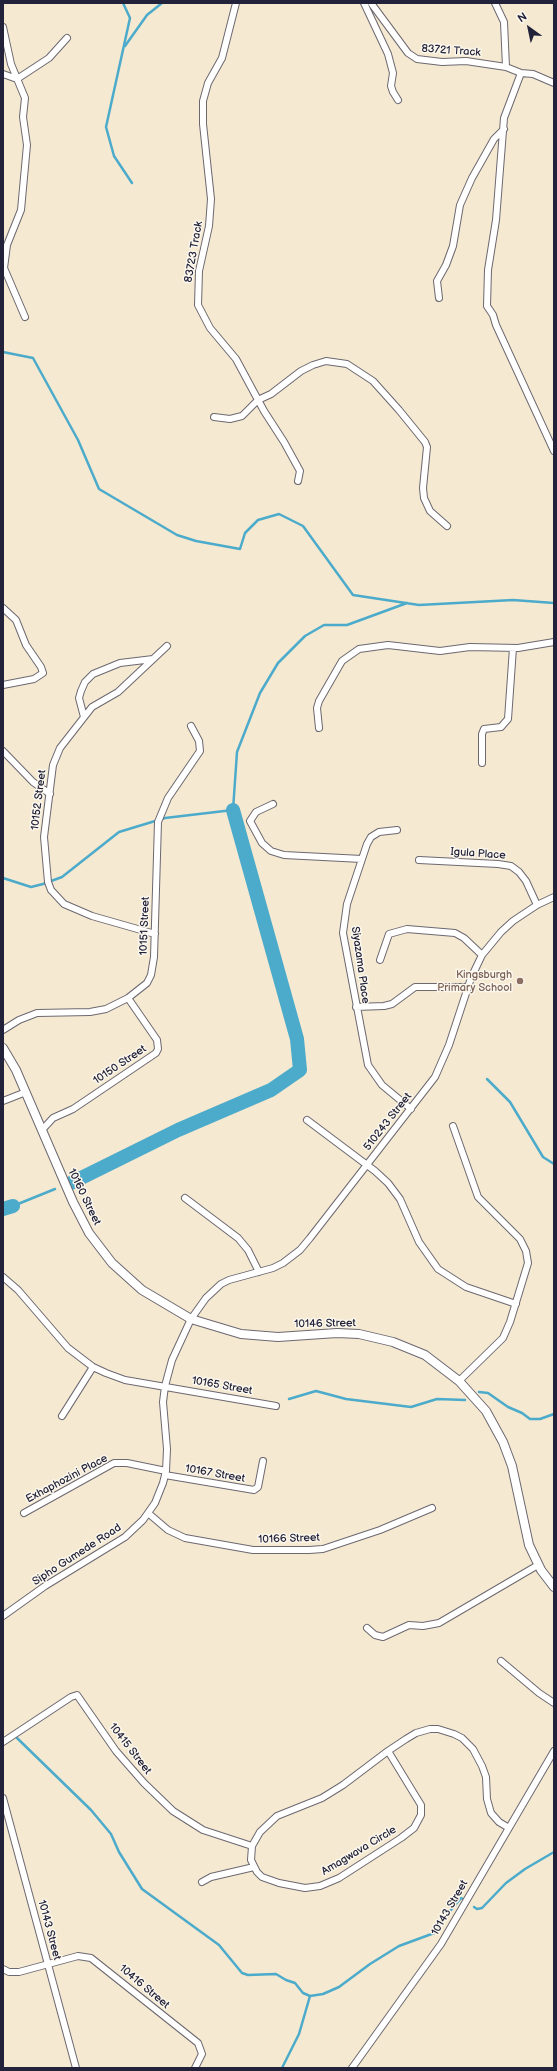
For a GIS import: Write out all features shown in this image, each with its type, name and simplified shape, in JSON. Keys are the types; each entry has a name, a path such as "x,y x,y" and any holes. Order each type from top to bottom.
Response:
{"street":[{"name":"83723 Track","path":"236,3 222,58 208,83 203,101 203,124 211,199 209,226 200,263 197,297 199,309 204,318 236,359 258,400 299,469 301,474 298,481"},
{"path":"364,3 388,54 393,73 391,86 392,92 398,100"},
{"name":"83721 Track","path":"371,3 408,53 417,59 438,62 466,61 506,67 533,74 554,83"},
{"path":"495,3 504,22 506,67"},
{"path":"3,27 11,64 25,98 23,117 27,138 21,210 7,245 4,263 8,278 25,317"},
{"path":"18,79 49,58 67,38"},
{"path":"521,72 504,118 496,220 488,270 487,306 493,315 496,325 554,452"},
{"path":"3,74 18,79"},
{"path":"438,298 438,280 446,265 453,246 460,205 472,178 494,139 504,129"},
{"path":"214,417 230,419 242,416 258,400 271,394 301,371 326,361 347,364 361,372 386,395 425,442 424,498 430,511 448,526"},
{"path":"3,608 16,620 26,645 41,667 43,673 34,679 3,685"},
{"path":"318,728 317,708 319,701 342,662 359,649 388,645 440,651 470,647 513,648 554,642"},
{"name":"10152 Street","path":"155,934 74,910 64,904 51,890 46,870 44,850 50,794 56,757 84,716 92,707 118,692 167,646"},
{"path":"482,763 482,734 484,729 501,727 508,719 513,648"},
{"path":"84,716 79,698 85,682 93,674 120,663 153,658"},
{"name":"10151 Street","path":"3,1030 19,1020 38,1013 97,1011 116,1005 128,998 147,983 151,975 154,957 158,822 168,798 200,751 199,741 191,726"},
{"path":"3,751 33,782 50,794"},
{"path":"273,804 256,812 250,821 262,843 271,851 284,855 362,859"},
{"name":"Siyazama Place","path":"397,830 379,832 371,837 347,904 343,924 344,942 368,1064 382,1085 411,1109"},
{"name":"Igula Place","path":"419,860 511,866 519,872 526,881 537,905"},
{"name":"510243 Street","path":"191,1319 206,1298 221,1284 283,1263 300,1250 427,1089 441,1065 468,987 482,955 506,927 537,905 554,897"},
{"path":"380,960 389,934 407,929 455,933 464,938 482,955"},
{"path":"356,1007 384,1006 392,1004 415,987 468,987"},
{"name":"10150 Street","path":"42,1130 53,1118 73,1109 156,1053 158,1045 156,1037 128,998"},
{"name":"10160 Street","path":"3,1048 26,1092 80,1217 101,1250 142,1290 191,1319"},
{"path":"3,1101 26,1092"},
{"path":"307,1120 367,1165 383,1178 394,1190 406,1211 419,1242 438,1269 466,1287 516,1304"},
{"path":"453,1126 478,1197 520,1239 526,1251 528,1263 516,1304 503,1338 459,1381"},
{"path":"185,1198 238,1238 248,1250 259,1272"},
{"name":"10165 Street","path":"3,1278 18,1290 68,1348 93,1367 116,1378 276,1406"},
{"name":"10146 Street","path":"191,1319 217,1328 255,1336 278,1337 337,1333 373,1336 393,1342 425,1356 459,1381 486,1411 503,1442 512,1466 527,1539 538,1565 554,1587"},
{"name":"Sipho Gumede Road","path":"3,1616 45,1586 125,1537 148,1513 160,1492 165,1473 167,1449 163,1402 165,1386 172,1360 191,1319"},
{"path":"62,1416 93,1367"},
{"name":"10167 Street","path":"165,1473 254,1490 258,1487 263,1461"},
{"name":"Exhaphozini Place","path":"24,1513 114,1464 127,1463 165,1473"},
{"name":"10166 Street","path":"148,1513 168,1530 185,1538 253,1550 309,1550 323,1549 380,1530 432,1508"},
{"path":"367,1628 375,1636 383,1637 409,1625 423,1626 439,1623 538,1565"},
{"path":"501,1661 539,1693 554,1703"},
{"name":"10415 Street","path":"3,1742 71,1697 77,1695 116,1751 144,1783 173,1811 202,1830 252,1846"},
{"path":"202,1882 211,1877 254,1867 251,1860 252,1846 260,1832 276,1816 326,1796 388,1751 416,1733 430,1729 446,1731 462,1738 473,1749 482,1766 491,1813 499,1822 509,1828"},
{"name":"Amagwava Circle","path":"254,1867 262,1877 279,1884 305,1888 320,1886 339,1878 410,1832 418,1822 421,1815 421,1805 388,1751"},
{"name":"10143 Street","path":"354,2067 438,1950 554,1751"},
{"name":"10143 Street","path":"3,1798 76,2068"},
{"name":"10416 Street","path":"3,1969 9,1972 19,1972 47,1963 78,1956 91,1958 97,1961 198,2043 202,2054 195,2068"}],"waterway":[{"path":"123,3 130,18 106,127 114,156 132,183"},
{"path":"125,46 147,15 162,3"},
{"path":"3,352 33,358 78,440 99,489 177,535 196,541 240,549 245,533 258,520 279,514 303,526 353,595 419,605 513,600 554,603"},
{"path":"3,878 31,887 43,884 62,877 119,832 165,818 233,810 237,752 260,693 278,663 305,636 324,625 347,625 407,603"},
{"path":"71,1183 178,1130 271,1090 300,1070 297,1039 233,810"},
{"path":"487,1079 510,1102 543,1157 554,1164"},
{"path":"13,1206 55,1189"},
{"path":"3,1209 13,1206"},
{"path":"289,1399 316,1391 346,1399 411,1407 437,1399 465,1400"},
{"path":"479,1392 488,1393 508,1407 522,1413 530,1419 540,1419 554,1414"},
{"path":"17,1738 91,1810 111,1834 119,1852 142,1889 219,1945 242,1973 248,1975 276,1974 295,1983 303,1993 310,1996 323,1994 339,1987 370,1964 399,1946 437,1932 441,1921"},
{"path":"474,1907 477,1909 482,1908 506,1883 525,1869 554,1852"},
{"path":"445,1917 461,1898 463,1899"},
{"path":"282,2068 299,2034 310,1996"}],"place":[{"name":"Kingsburgh Primary School","path":"520,981"}]}
